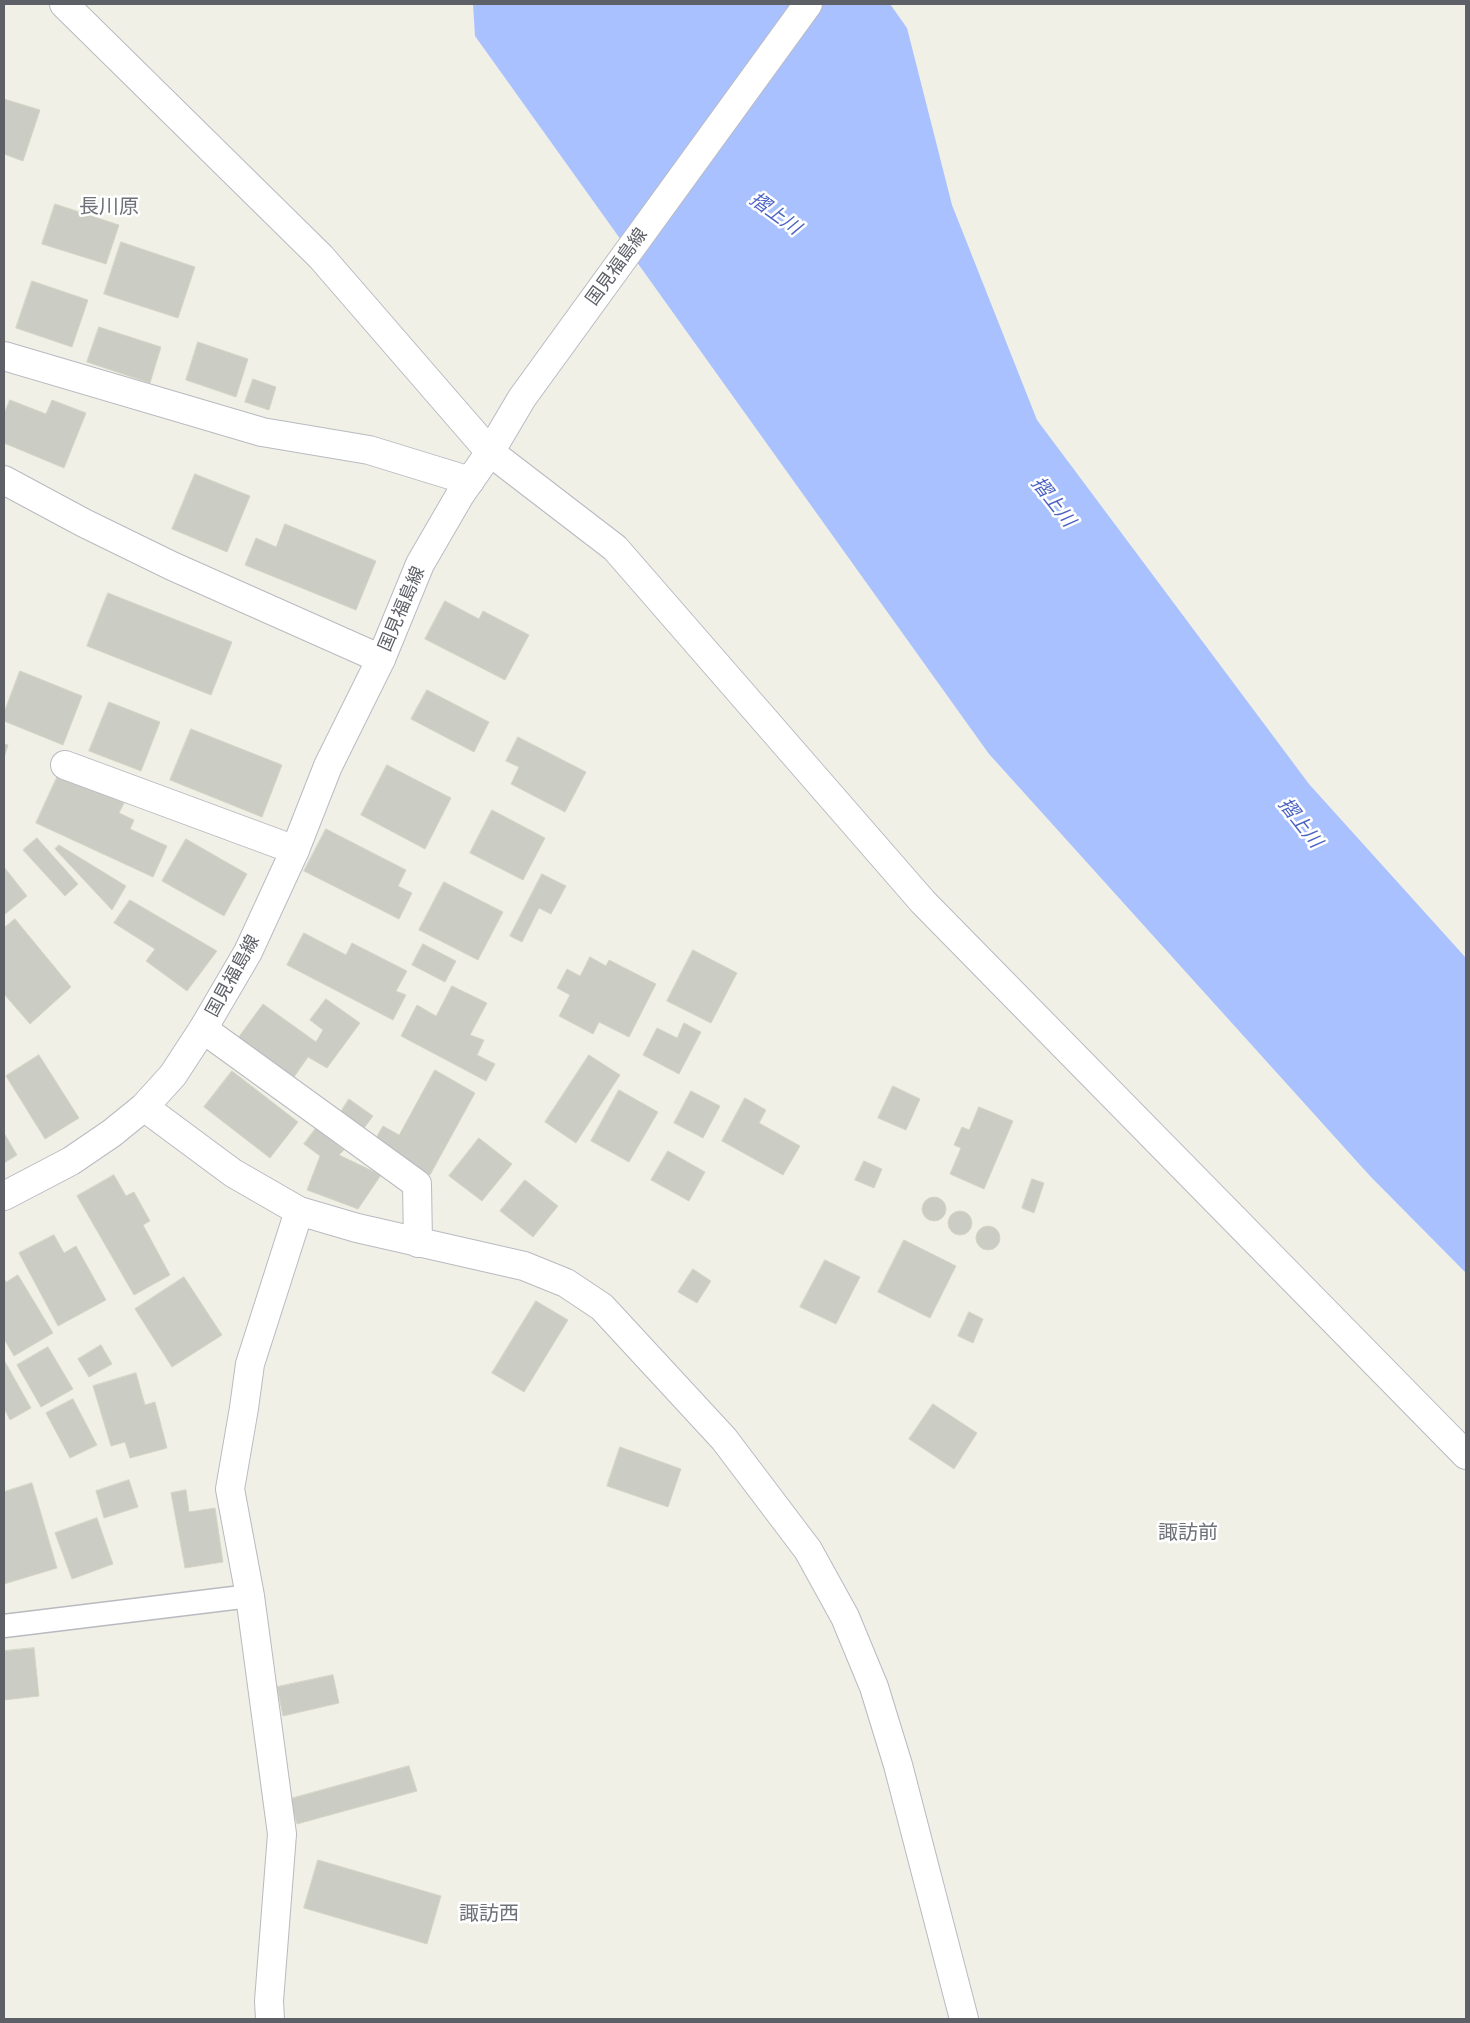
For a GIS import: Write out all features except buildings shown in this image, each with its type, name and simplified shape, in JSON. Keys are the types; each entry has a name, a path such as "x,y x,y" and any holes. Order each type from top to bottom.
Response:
{"street":[{"path":"64,4 320,257 490,452 615,548 923,902 1466,1455"},
{"name":"国見福島線","path":"4,1196 71,1161 144,1107 172,1075 204,1029 248,952 295,850 328,766 381,659 420,564 522,398 808,4"},
{"path":"4,356 262,432 369,450 470,482"},
{"path":"4,480 84,523 172,566 381,659"},
{"path":"65,765 295,850"},
{"path":"204,1029 417,1184 418,1243"},
{"path":"144,1107 233,1174 299,1211 418,1243 524,1266 566,1284 602,1307 724,1440 808,1550 845,1617 874,1687 898,1765 964,2019"},
{"path":"270,2019 269,2001 282,1834 250,1596 230,1489 250,1364 299,1211"}],"lane":[{"path":"4,1626 250,1596"}],"water":[{"name":"摺上川","path":"473,4 890,4 907,28 952,205 1037,420 1309,784 1466,958 1466,1273 1370,1176 989,754 475,36"}],"district":[{"name":"長川原","path":"109,207"},
{"name":"諏訪前","path":"1188,1533"},
{"name":"諏訪西","path":"489,1914"}]}
